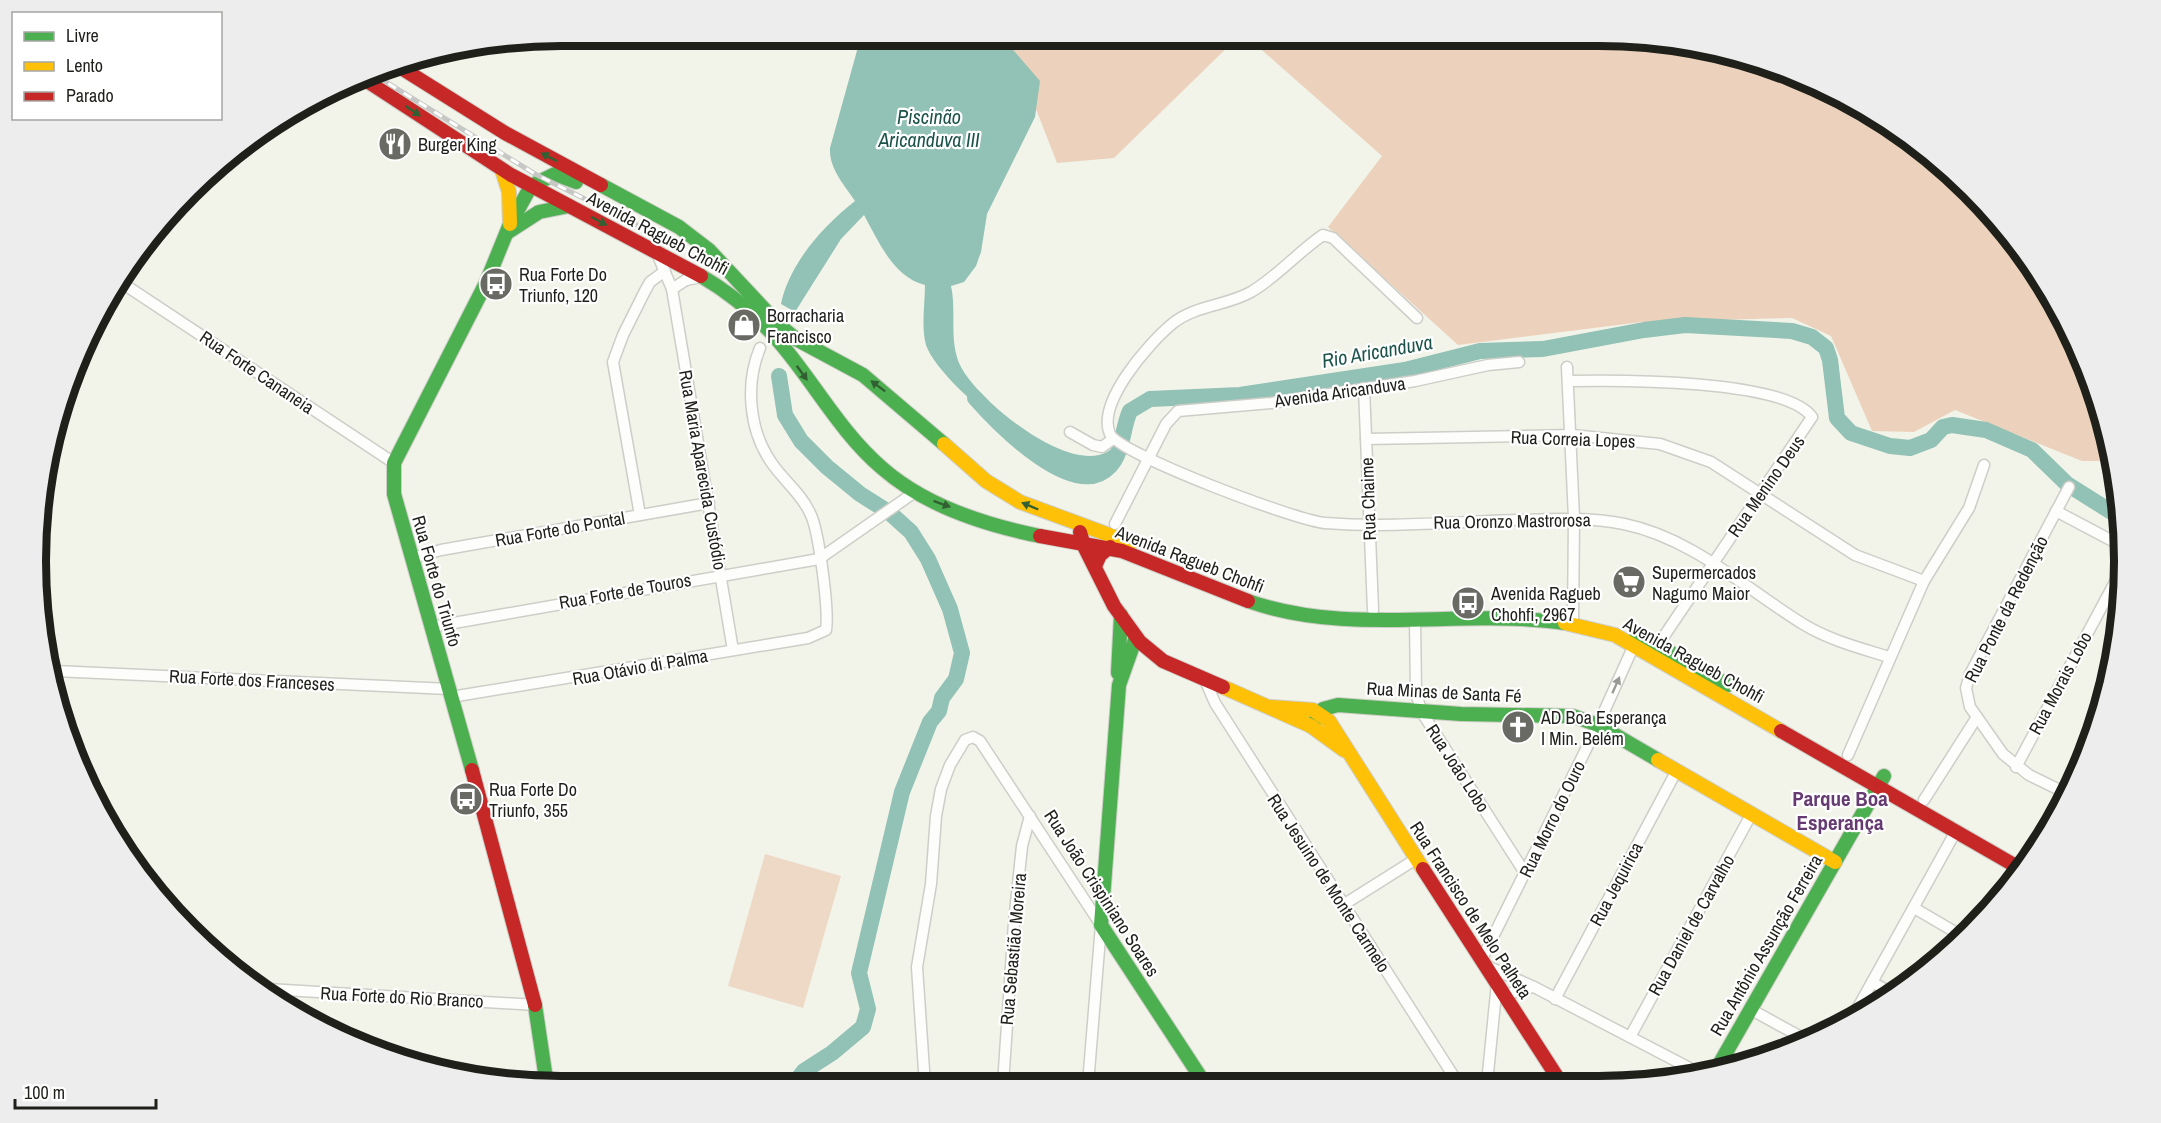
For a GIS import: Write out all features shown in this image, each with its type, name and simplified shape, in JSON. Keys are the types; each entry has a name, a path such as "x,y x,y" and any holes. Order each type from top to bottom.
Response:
{"main road":[{"name":"Avenida Ragueb Chohfi","path":"406,71 515,139 686,232 710,250 780,326 796,339 863,375 986,481 1020,501 1269,597 1310,606 1373,610 1518,607 1610,621 1658,645 1848,755 1881,781 1956,831 2016,865"},
{"name":"Avenida Ragueb Chohfi","path":"371,83 502,170 656,251 668,265 706,277 726,290 760,320 781,343 834,418 858,445 885,471 915,492 990,522 1037,536 1110,547 1273,610 1321,619 1573,617 1615,635 1881,781 1924,800 2021,857"},
{"path":"502,170 509,192 509,228 539,212 569,206"},
{"path":"531,186 547,176 564,176 642,216 667,220"},
{"name":"Rua Forte do Triunfo","path":"531,186 509,228 486,283 394,463 394,494 536,1005 546,1076"},
{"path":"668,265 688,253 691,244 686,232"},
{"name":"Rua Francisco de Melo Palheta","path":"1064,519 1087,572 1099,581"},
{"name":"Rua Francisco de Melo Palheta","path":"1074,541 1080,525"},
{"name":"Rua Francisco de Melo Palheta","path":"1074,541 1095,566 1099,581 1145,648 1163,661 1311,726 1332,739 1351,757"},
{"path":"1095,566 1100,555 1110,547"},
{"path":"1101,925 1119,685 1117,663 1121,615"},
{"path":"1119,685 1136,637"},
{"name":"Rua Minas de Santa Fé","path":"1320,712 1327,706 1338,705 1421,711 1559,715 1585,719 1835,862"},
{"name":"Rua Francisco de Melo Palheta","path":"1271,707 1301,706 1320,712 1336,728 1351,757 1557,1076"},
{"path":"1311,726 1320,712"},
{"name":"Rua Antônio Assunção Ferreira","path":"1720,1062 1881,781"},
{"name":"Rua João Crispiniano Soares","path":"1101,925 1200,1076"}],"street":[{"path":"1070,432 1092,445 1102,447 1116,441 1107,422 1112,400 1155,340 1182,317 1250,292 1323,235 1333,238 1418,318"},
{"name":"Rua Maria Aparecida Custódio","path":"668,265 733,650"},
{"path":"640,515 613,362 623,335 650,282 668,265"},
{"path":"672,289 686,280 706,277"},
{"name":"Rua Forte Cananeia","path":"126,286 394,463"},
{"path":"760,348 751,380 755,425 761,446 812,515 819,559 915,492"},
{"name":"Avenida Aricanduva","path":"1148,459 1166,424 1173,415 1182,410 1272,403 1415,381 1488,365 1519,362"},
{"path":"1567,367 1572,435 1574,518 1573,617"},
{"name":"Rua Menino Deus","path":"1569,381 1669,381 1728,388 1773,397 1812,416 1811,422 1658,645"},
{"name":"Rua Chaime","path":"1364,388 1373,610"},
{"name":"Rua Correia Lopes","path":"1366,438 1572,435 1636,440 1690,453 1711,462 1855,555 1924,581"},
{"name":"Rua Oronzo Mastrorosa","path":"1116,441 1148,459 1309,521 1369,524 1574,518 1610,522 1650,531 1713,563 1815,631 1889,657"},
{"path":"1115,524 1148,459"},
{"path":"1848,755 1924,581 1969,508 1984,465"},
{"name":"Rua Ponte da Redenção","path":"2060,790 2016,767 2003,754 1977,717 1967,698 1967,681 2069,488"},
{"name":"Rua Forte do Pontal","path":"412,558 441,550 710,503"},
{"path":"2056,511 2113,541"},
{"name":"Rua Forte de Touros","path":"431,627 721,574 819,559"},
{"name":"Rua Otávio di Palma","path":"450,693 808,638 826,630 819,559"},
{"name":"Rua Morais Lobo","path":"2016,767 2113,587"},
{"name":"Rua João Lobo","path":"1414,620 1416,692 1421,711 1525,873"},
{"name":"Rua Morro do Ouro","path":"1484,962 1634,645"},
{"name":"Rua Forte dos Franceses","path":"58,671 450,693"},
{"name":"Rua Jesuino de Monte Carmelo","path":"1205,680 1215,703 1453,1076"},
{"path":"1924,800 1977,717"},
{"name":"Rua João Crispiniano Soares","path":"924,1076 917,967 931,884 936,816 941,789 962,745 973,737 980,741 1101,925"},
{"name":"Rua Jequirica","path":"1556,999 1677,770"},
{"name":"Rua Daniel de Carvalho","path":"1630,1037 1752,813"},
{"name":"Rua Sebastião Moreira","path":"1004,1076 1014,922 1022,846 1030,816"},
{"path":"1858,1007 1956,831"},
{"path":"1343,905 1416,859"},
{"path":"1914,908 1957,933"},
{"path":"1089,1076 1101,925"},
{"path":"1484,962 1690,1068"},
{"path":"1872,982 1886,990"},
{"path":"1488,1076 1501,989 1534,987"},
{"name":"Rua Forte do Rio Branco","path":"274,989 536,1005"},
{"path":"1750,1009 1799,1036"}],"shaded area":[{"path":"983,46 1229,46 1114,158 1057,163 1034,104"},
{"path":"1257,46 1600,46 1633,48 1700,56 1733,64 1797,86 1857,115 1886,133 1939,174 1987,222 2028,275 2061,334 2087,396 2105,461 2082,461 1955,410 1914,432 1872,431 1831,336 1792,318 1642,322 1458,345 1328,227 1382,156"},
{"path":"765,854 841,876 803,1008 728,986"}],"water":[{"name":"Piscinão Aricanduva III","path":"1010,46 1040,81 1035,117 987,214 981,252 976,266 964,282 951,286 955,347 961,367 986,398 1005,415 1048,444 1070,453 1090,456 1110,450 1118,441 1123,426 1132,431 1127,452 1113,467 1088,470 1063,466 1008,431 965,395 947,376 926,345 923,323 925,285 904,274 888,257 864,215 841,239 795,312 781,304 785,289 799,260 831,222 855,201 835,170 830,148 858,47"}],"waterway":[{"name":"Rio Aricanduva","path":"975,398 1001,425 1038,456 1058,468 1077,475 1095,475 1114,461 1130,411 1150,399 1240,395 1405,370 1480,351 1543,349 1644,330 1685,325 1792,331 1812,337 1826,348 1830,360 1837,418 1851,433 1890,446 1910,448 1931,440 1943,427 1952,425 1986,430 2032,450 2067,484 2112,512"},
{"path":"779,376 785,415 801,441 827,467 860,494 890,513 911,532 928,559 950,609 962,653 956,679 942,698 939,711 930,722 902,792 859,973 868,1009 863,1027 800,1076"}],"railway":[{"path":"382,79 535,174 683,248"}],"traffic: fast":[{"path":"531,186 555,174 576,182"},
{"path":"601,185 679,227 709,250 780,326 796,339 863,375 944,444"},
{"path":"472,770 394,494 394,463 486,283 510,224 531,186"},
{"path":"508,232 539,212 569,206"},
{"path":"701,276 734,298 763,324 793,359 854,439 882,468 917,493 956,512 998,526 1040,536"},
{"path":"1248,601 1287,612 1326,618 1366,620 1485,618 1565,623"},
{"path":"1118,673 1121,615"},
{"path":"1636,633 1728,685"},
{"path":"1136,637 1119,685 1101,925 1200,1076"},
{"path":"1311,726 1323,709 1338,705 1461,714 1573,716 1598,725 1658,760"},
{"path":"1721,1062 1884,776"},
{"path":"535,1005 545,1076"}],"traffic: slow":[{"path":"502,170 509,192 510,224"},
{"path":"944,444 986,481 1020,502 1131,543"},
{"path":"1565,623 1615,635 1781,731"},
{"path":"1223,687 1311,726 1344,750"},
{"path":"1271,707 1313,710 1329,721 1423,869"},
{"path":"1658,760 1835,862"}],"traffic: jam":[{"path":"406,71 505,133 601,185"},
{"path":"371,83 511,175 701,276"},
{"path":"1080,532 1084,546 1114,606 1140,642 1163,661 1223,687"},
{"path":"1040,536 1122,551 1248,601"},
{"path":"1095,566 1100,555 1110,547"},
{"path":"1781,731 2015,866"},
{"path":"472,770 535,1005"},
{"path":"1423,869 1556,1076"}],"place":[{"name":"Burger King","path":"395,144"},
{"name":"Rua Forte Do Triunfo, 120","path":"496,284"},
{"name":"Borracharia Francisco","path":"744,325"},
{"name":"Supermercados Nagumo Maior","path":"1629,582"},
{"name":"Avenida Ragueb Chohfi, 2967","path":"1468,603"},
{"name":"AD Boa Esperança I Min. Belém","path":"1518,727"},
{"name":"Rua Forte Do Triunfo, 355","path":"466,799"}],"district":[{"name":"Parque Boa Esperança","path":"1840,810"}]}
